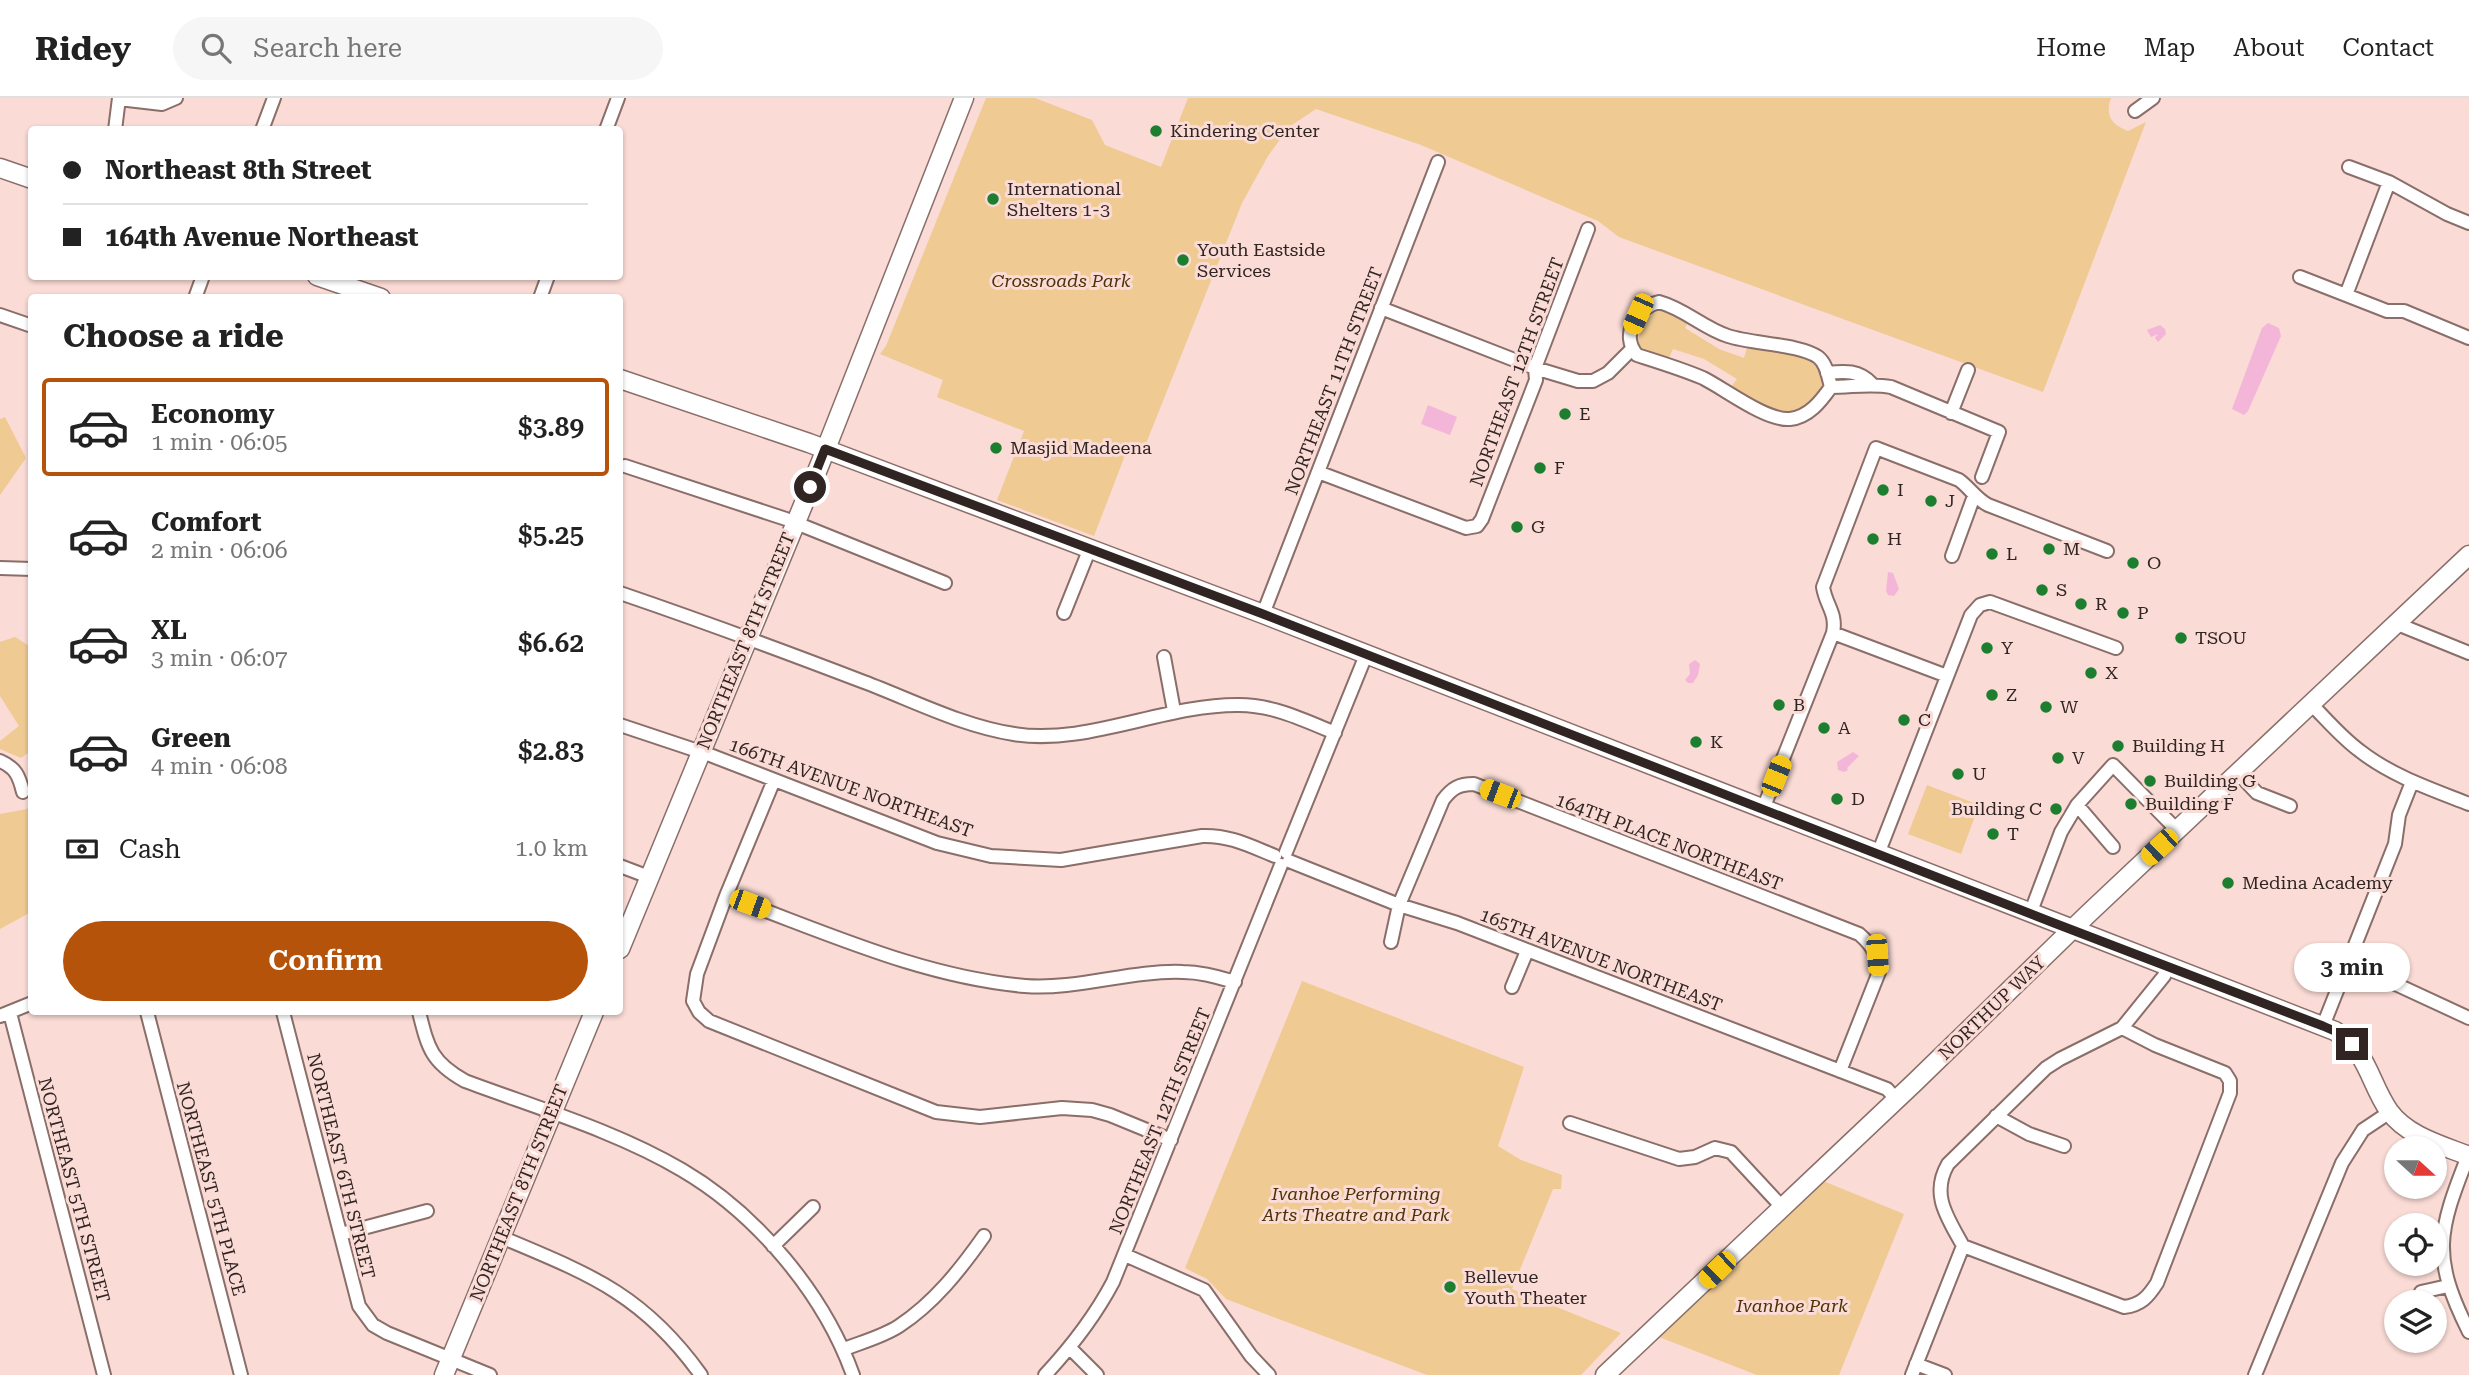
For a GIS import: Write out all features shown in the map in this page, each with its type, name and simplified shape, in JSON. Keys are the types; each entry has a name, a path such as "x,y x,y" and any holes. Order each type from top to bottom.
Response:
{"street":[{"path":"116,126 119,98 162,104 176,98"},
{"path":"264,126 274,98"},
{"path":"608,126 618,98"},
{"name":"NORTHEAST 8TH STREET","path":"623,942 825,449 964,98"},
{"path":"2135,111 2153,98"},
{"name":"NORTHEAST 11TH STREET","path":"1263,614 1438,162"},
{"path":"2349,167 2389,182 2469,223"},
{"path":"0,168 28,178"},
{"path":"2346,295 2389,182"},
{"name":"NORTHEAST 12TH STREET","path":"1318,472 1466,528 1477,526 1536,380 1535,368 1588,229"},
{"path":"2300,277 2387,311 2404,312 2469,338"},
{"path":"329,280 369,294"},
{"path":"1831,387 1824,363 1817,356 1805,351 1747,342 1724,335 1688,313 1659,302 1647,305 1638,314 1628,337 1637,355 1702,378 1754,408 1779,417 1790,419 1810,411 1831,387 1872,384 1891,387 1999,432 1982,477"},
{"path":"1381,308 1578,382 1593,381 1613,369 1632,349"},
{"path":"0,315 28,325"},
{"path":"1951,413 1968,370"},
{"path":"1827,373 1845,371 1864,375 1872,384"},
{"path":"623,380 825,449 1090,548 2339,1033 2356,1049 2390,1112 2415,1134 2469,1156 2447,1210 2442,1235 2448,1286 2469,1332"},
{"path":"1763,809 1833,633 1835,621 1825,600 1823,587 1876,448 1959,480 1968,486 1974,496 1988,505 2107,551"},
{"path":"625,466 795,523 945,583"},
{"path":"1952,556 1974,496"},
{"path":"1064,613 1090,548"},
{"name":"NORTHUP WAY","path":"1614,1372 1782,1207 2469,555"},
{"path":"0,568 28,569"},
{"path":"623,594 748,637 990,729 1016,735 1062,734 1174,711 1220,706 1261,707 1283,712 1335,733"},
{"path":"1878,854 1947,676 1972,615 1980,605 1990,602 2116,648"},
{"path":"2395,623 2469,653"},
{"path":"1833,633 1947,676"},
{"name":"NORTHEAST 12TH STREET","path":"1045,1375 1070,1348 1102,1304 1125,1255 1366,655"},
{"path":"1164,657 1174,711"},
{"path":"2312,705 2358,750 2412,782 2469,804"},
{"name":"166TH AVENUE NORTHEAST","path":"623,725 701,752 937,843 991,856 1061,860 1219,835 1283,858"},
{"path":"0,761 19,775 23,792"},
{"path":"2030,914 2062,832 2077,805 2113,765 2177,830"},
{"path":"2238,774 2257,793 2290,806"},
{"path":"774,780 697,974 693,1001 699,1012 725,1029 936,1112 988,1117 1062,1108 1092,1110 1171,1140"},
{"path":"2323,1026 2395,844 2399,815 2412,782"},
{"name":"164TH PLACE NORTHEAST","path":"1399,905 1437,809 1451,789 1462,784 1474,784 1858,934 1871,944 1877,955 1879,972 1840,1071"},
{"path":"2077,805 2113,847"},
{"name":"165TH AVENUE NORTHEAST","path":"1283,858 1399,905 1457,923 1840,1071 1887,1090 1896,1099"},
{"path":"623,867 649,877"},
{"path":"726,896 916,965 964,977 1026,986 1056,987 1183,972 1206,974 1234,982"},
{"path":"1391,942 1399,905"},
{"path":"1512,987 1527,951"},
{"path":"2348,962 2468,1016"},
{"path":"2122,1028 2155,1045 2225,1073 2230,1081 2230,1093 2157,1283 2143,1301 2124,1307 1963,1246 1943,1208 1939,1192 1941,1176 1948,1164 2046,1068 2122,1028 2164,975 2168,966"},
{"path":"5,1015 28,1005"},
{"name":"NORTHEAST 5TH STREET","path":"5,1015 103,1375"},
{"name":"NORTHEAST 5TH PLACE","path":"147,1015 241,1375"},
{"name":"NORTHEAST 6TH STREET","path":"284,1015 359,1306 373,1325 447,1367"},
{"path":"420,1015 429,1049 439,1064 465,1081 643,1150 683,1171 745,1218 773,1246 809,1291 844,1349 853,1375"},
{"name":"NORTHEAST 8TH STREET","path":"447,1367 593,1015"},
{"path":"2255,1375 2342,1163 2363,1130 2390,1112"},
{"path":"1996,1116 2029,1133 2064,1146"},
{"path":"1570,1123 1679,1159 1695,1157 1715,1148 1731,1152 1782,1207"},
{"path":"773,1246 813,1207"},
{"path":"341,1234 427,1211"},
{"path":"844,1349 897,1327 923,1307 947,1286 984,1236"},
{"path":"501,1237 582,1271 628,1298 673,1339 701,1375"},
{"path":"1945,1375 1914,1369 1963,1246"},
{"path":"1125,1255 1204,1290 1251,1356 1269,1375"},
{"path":"2430,1290 2448,1286"},
{"path":"1070,1348 1097,1375"},
{"path":"447,1367 490,1375"}],"green space":[{"name":"Crossroads Park","path":"986,98 1035,98 1092,120 1105,145 1161,167 1188,98 2111,98 2109,114 2117,126 2128,131 2146,122 2043,392 1619,237 1598,221 1421,145 1316,109 1289,127 1268,156 1242,203 1143,451 1129,445 1094,536 997,500 1024,431 937,397 943,380 880,354 886,346"},
{"path":"1669,309 1690,319 1685,328 1719,349 1744,358 1747,348 1783,351 1809,359 1822,371 1823,387 1819,395 1798,412 1775,411 1737,392 1731,387 1737,379 1704,359 1673,349 1669,358 1641,349 1638,339 1649,318 1656,312"},
{"path":"5,417 26,458 0,495 0,419"},
{"path":"15,637 28,645 28,753 21,758 0,749 0,741 19,726 0,696 0,642"},
{"path":"1927,785 1979,805 1961,854 1908,834"},
{"path":"27,809 28,914 0,929 0,814"},
{"name":"Ivanhoe Performing Arts Theatre and Park","path":"1302,981 1524,1067 1498,1146 1521,1160 1562,1175 1561,1189 1553,1189 1512,1289 1621,1333 1581,1375 1427,1375 1226,1299 1207,1279 1185,1268"},
{"name":"Ivanhoe Park","path":"1823,1181 1904,1214 1839,1375 1757,1375 1659,1337"}],"shaded area":[{"path":"2268,323 2279,328 2281,336 2244,415 2232,409 2262,328"},
{"path":"2160,325 2166,334 2158,342 2155,338 2158,334 2151,337 2147,330"},
{"path":"1428,405 1457,417 1450,435 1421,424"},
{"path":"1888,572 1893,573 1899,589 1894,596 1888,595 1886,591"},
{"path":"1695,660 1700,664 1698,675 1693,683 1688,683 1685,680 1690,674 1689,664"},
{"path":"1853,752 1859,756 1848,770 1838,770 1837,762"}],"place":[{"name":"Kindering Center","path":"1156,131"},
{"name":"International Shelters 1-3","path":"993,199"},
{"name":"Youth Eastside Services","path":"1183,260"},
{"name":"E","path":"1565,414"},
{"name":"Masjid Madeena","path":"996,448"},
{"name":"F","path":"1540,468"},
{"name":"I","path":"1883,490"},
{"name":"J","path":"1931,501"},
{"name":"G","path":"1517,527"},
{"name":"H","path":"1873,539"},
{"name":"M","path":"2049,549"},
{"name":"L","path":"1992,554"},
{"name":"O","path":"2133,563"},
{"name":"S","path":"2042,590"},
{"name":"R","path":"2081,604"},
{"name":"P","path":"2123,613"},
{"name":"TSOU","path":"2181,638"},
{"name":"Y","path":"1987,648"},
{"name":"X","path":"2091,673"},
{"name":"Z","path":"1992,695"},
{"name":"B","path":"1779,705"},
{"name":"W","path":"2046,707"},
{"name":"C","path":"1904,720"},
{"name":"A","path":"1824,728"},
{"name":"K","path":"1696,742"},
{"name":"Building H","path":"2118,746"},
{"name":"V","path":"2058,758"},
{"name":"U","path":"1958,774"},
{"name":"Building G","path":"2150,781"},
{"name":"D","path":"1837,799"},
{"name":"Building F","path":"2131,804"},
{"name":"Building C","path":"2056,809"},
{"name":"T","path":"1993,834"},
{"name":"Medina Academy","path":"2228,883"},
{"name":"Bellevue Youth Theater","path":"1450,1287"}],"route":[{"path":"810,487 825,449 1263,614 2323,1026 2339,1033 2352,1044"}]}
